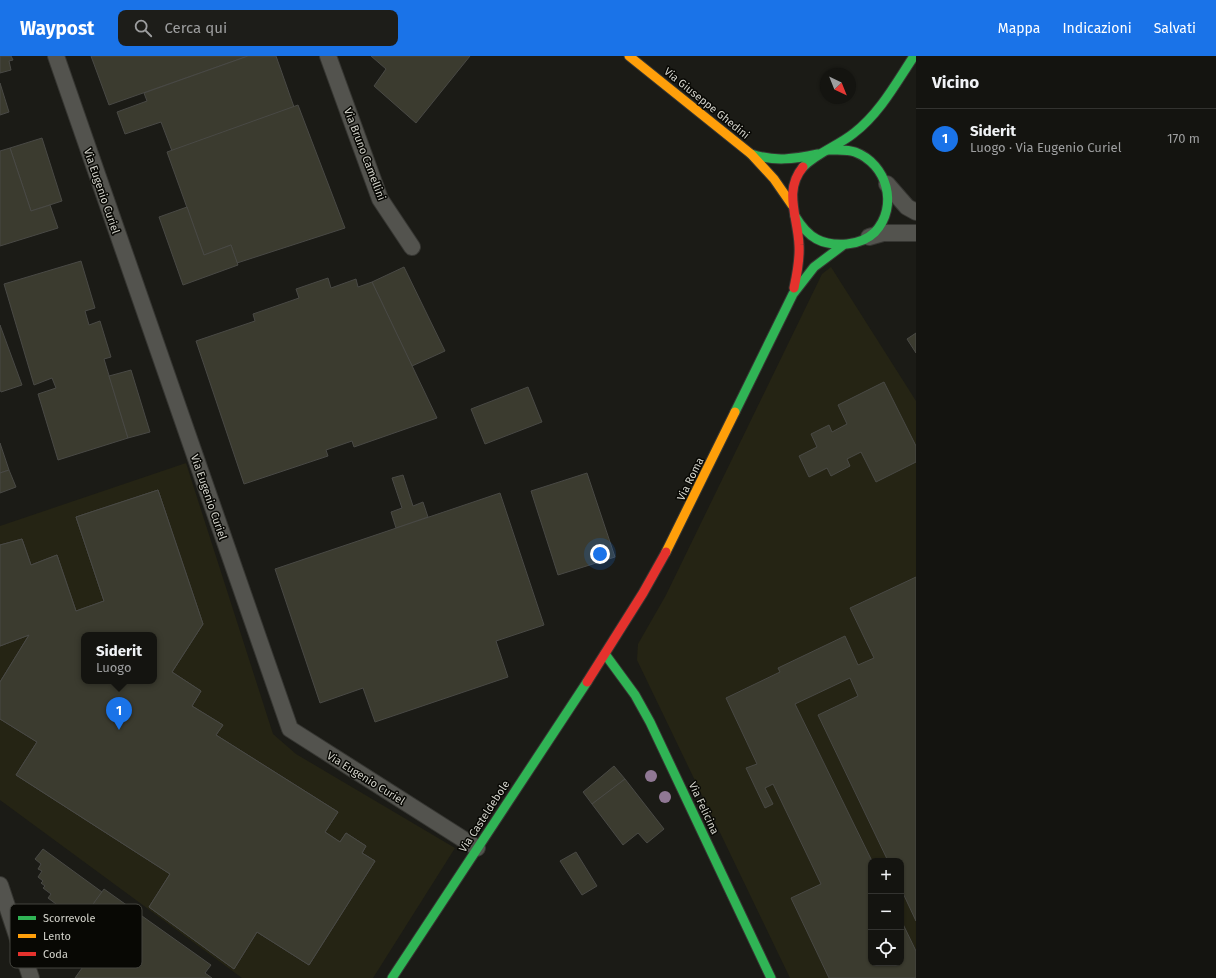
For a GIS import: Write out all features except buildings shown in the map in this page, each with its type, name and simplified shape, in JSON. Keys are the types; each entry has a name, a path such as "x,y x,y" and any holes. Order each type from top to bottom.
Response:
{"street":[{"name":"Via Eugenio Curiel","path":"56,56 290,729 477,848"},
{"name":"Via Bruno Camellini","path":"328,56 380,199 412,247"},
{"name":"Via Giuseppe Ghedini","path":"629,56 751,154 774,179 792,205"},
{"name":"Via Roma","path":"793,294 800,256 795,215 792,205 794,182 800,170 811,159 846,139 868,120 886,98 914,56"},
{"name":"Via Roma","path":"871,133 886,98"},
{"name":"Via Roma","path":"869,147 872,160"},
{"name":"Via Roma","path":"795,215 805,231 817,240 831,245 842,246 860,242 868,237 878,228 885,216 889,200 887,184 883,174 872,160 863,154 850,150 824,152"},
{"name":"Via Giuseppe Ghedini","path":"751,154 772,161 792,160 824,152"},
{"path":"887,184 907,207 916,212"},
{"path":"868,237 883,233 916,233"},
{"name":"Via Roma","path":"597,668 643,593 677,532 793,294 812,268 825,256 842,246"},
{"name":"Via Felicina","path":"605,654 635,695 650,722 771,978"},
{"name":"Via Casteldebole","path":"392,978 597,668"},
{"path":"0,885 10,915"},
{"path":"28,968 31,978"}],"shaded area":[{"path":"831,267 916,401 916,978 790,978 637,660 638,644 666,595 822,274"},
{"path":"186,463 273,734 296,754 455,848 373,978 242,978 0,800 0,526"}],"traffic: fast":[{"path":"803,167 815,157 848,138 863,125 880,107 914,56"},
{"path":"795,216 805,230 811,235 816,239 830,244 851,243 866,239 875,232 882,222 888,198 882,176 875,166 866,158 855,152 845,150 828,150"},
{"path":"751,154 776,159 818,154"},
{"path":"735,412 793,294 814,267 842,246"},
{"path":"605,654 635,695 650,722 771,978"},
{"path":"392,978 587,682"}],"traffic: slow":[{"path":"629,56 751,154 774,179 792,205"},
{"path":"666,552 735,412"}],"traffic: jam":[{"path":"794,288 799,250 793,195 797,176 803,167"},
{"path":"587,682 643,593 666,552"}],"place":[{"name":"Siderit","path":"119,730"}]}
